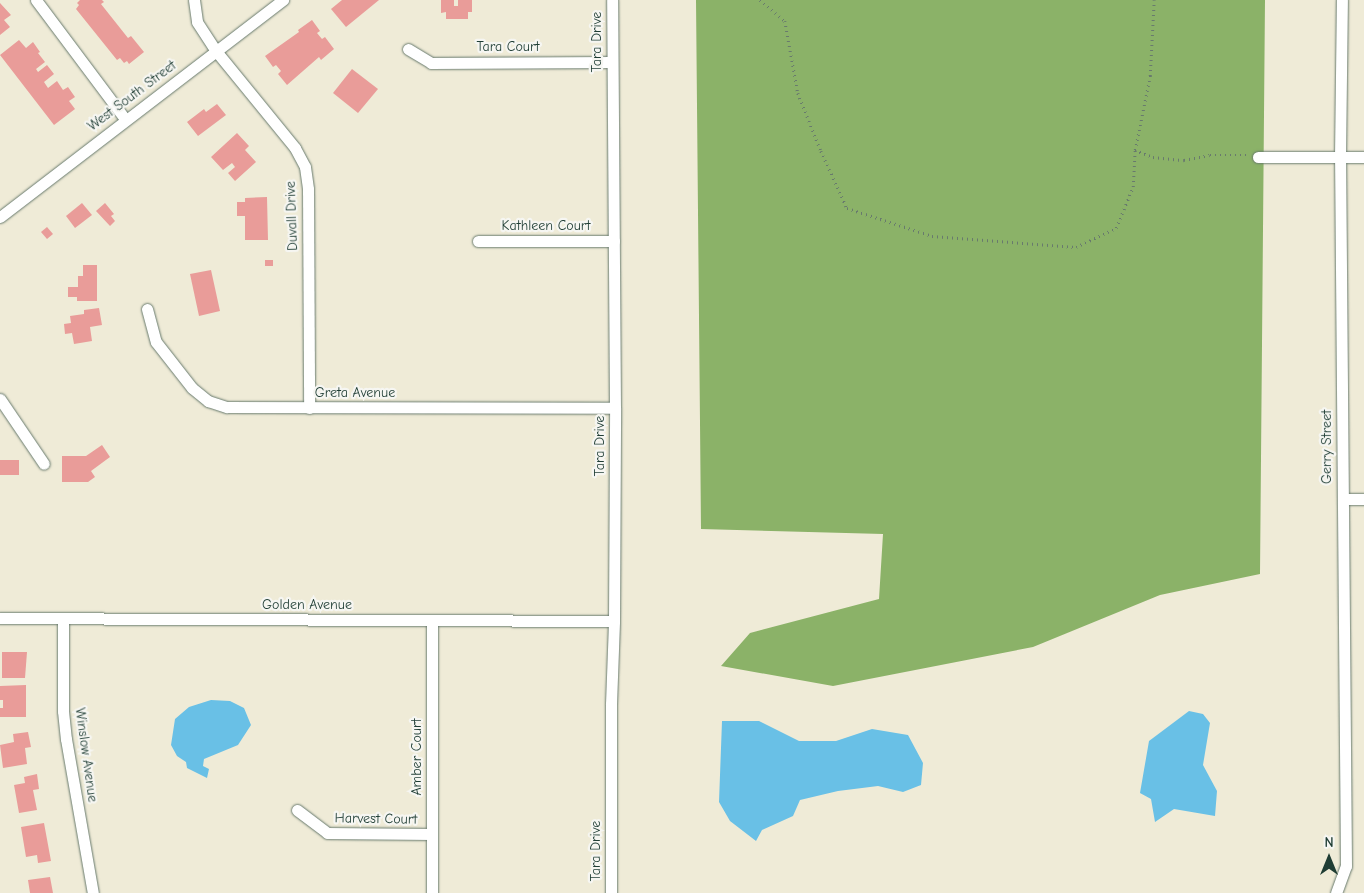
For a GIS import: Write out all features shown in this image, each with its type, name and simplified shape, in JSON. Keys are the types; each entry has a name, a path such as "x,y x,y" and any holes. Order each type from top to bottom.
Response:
{"street":[{"path":"36,0 125,119"},
{"name":"Duvall Drive","path":"194,0 197,22 216,51 295,148 305,167 308,189 309,408"},
{"name":"West South Street","path":"0,217 125,119 283,0"},
{"name":"Tara Drive","path":"611,893 610,704 614,621 615,408 612,0"},
{"name":"Gerry Street","path":"1336,893 1346,866 1340,158 1342,0"},
{"name":"Tara Court","path":"408,49 431,63 612,62"},
{"path":"1258,157 1364,157"},
{"name":"Kathleen Court","path":"478,241 614,241"},
{"name":"Greta Avenue","path":"148,309 156,342 192,388 208,401 227,407 615,408"},
{"path":"0,398 44,464"},
{"path":"1343,499 1364,499"},
{"name":"Golden Avenue","path":"0,618 614,621"},
{"name":"Winslow Avenue","path":"64,619 63,711 66,739 93,893"},
{"name":"Amber Court","path":"432,621 432,893"},
{"name":"Harvest Court","path":"297,810 327,833 432,834"}],"path":[{"path":"760,0 785,21 798,93 821,151 847,208 932,236 1076,247 1116,228 1133,187 1135,150 1150,76 1154,0"},
{"path":"1135,150 1153,157 1184,160 1210,155 1258,157"}],"green space":[{"path":"696,0 1265,0 1260,574 1160,595 1033,647 833,686 721,666 750,633 879,599 883,534 701,529"}],"water":[{"path":"211,700 230,701 244,708 251,725 238,745 204,759 203,766 209,769 207,778 187,768 186,762 177,756 171,745 175,719 189,707"},
{"path":"1189,711 1203,714 1210,723 1203,765 1217,791 1215,816 1174,809 1155,822 1151,799 1140,793 1149,741"},
{"path":"722,721 759,721 799,741 836,741 872,729 908,735 923,763 921,785 903,792 878,786 838,791 800,800 793,816 762,830 756,841 730,821 719,802"}],"building":[{"path":"80,0 102,0 104,2 101,4 128,38 131,36 144,52 129,64 127,61 124,63 120,58 117,60 76,9 79,5 77,3"},
{"path":"342,0 379,0 346,27 331,9"},
{"path":"441,0 454,0 454,6 458,6 458,0 472,0 472,12 468,12 468,19 446,19 446,12 441,13"},
{"path":"0,3 11,15 4,20 10,27 0,35"},
{"path":"312,20 320,31 317,33 322,39 325,37 334,49 321,60 319,57 287,85 278,74 281,71 276,65 273,67 265,56 299,32 298,30"},
{"path":"19,40 26,48 33,42 40,52 38,53 45,62 36,69 38,72 47,65 54,74 44,82 48,88 57,81 63,90 68,87 75,97 69,101 75,109 54,125 0,55"},
{"path":"352,69 378,89 358,113 333,93"},
{"path":"217,104 226,115 198,136 187,122 204,109 206,112"},
{"path":"237,133 249,146 245,150 256,162 235,181 228,173 235,167 232,163 223,170 211,157"},
{"path":"267,197 268,240 245,240 245,216 237,216 237,202 245,202 245,198"},
{"path":"82,203 92,215 75,228 66,216"},
{"path":"105,203 114,214 111,216 115,221 110,226 96,211"},
{"path":"47,227 53,234 47,239 41,232"},
{"path":"265,260 273,260 273,266 265,266"},
{"path":"83,265 97,265 97,301 77,301 77,297 68,297 68,287 78,287 78,276 83,276"},
{"path":"211,270 220,311 199,316 190,274"},
{"path":"99,308 102,325 90,327 92,341 74,344 72,333 65,334 64,324 71,323 70,316 84,314 84,310"},
{"path":"102,445 110,457 91,471 95,477 88,482 62,482 62,456 86,456"},
{"path":"0,460 19,460 19,475 0,475"},
{"path":"2,652 27,652 25,678 2,678"},
{"path":"26,685 26,717 0,717 0,708 3,708 3,700 0,700 0,686"},
{"path":"28,732 31,747 25,748 27,764 3,768 0,745 14,742 13,734"},
{"path":"37,774 39,789 33,790 37,810 19,813 14,785 25,783 24,777"},
{"path":"44,823 51,861 38,863 37,855 26,857 21,827"},
{"path":"50,877 53,893 30,893 28,880"}]}
